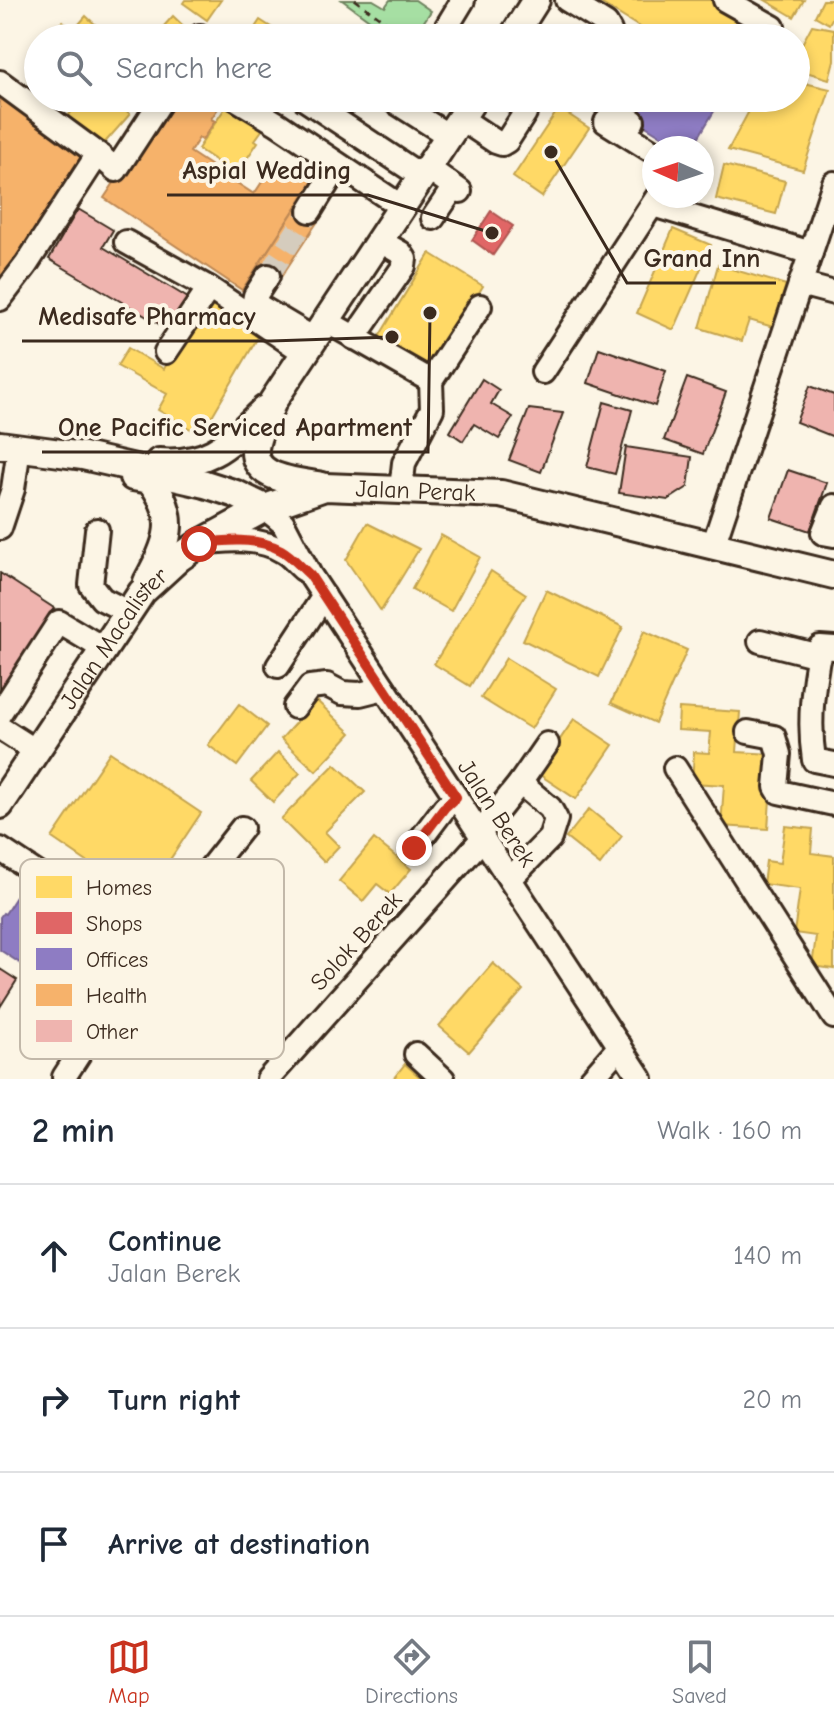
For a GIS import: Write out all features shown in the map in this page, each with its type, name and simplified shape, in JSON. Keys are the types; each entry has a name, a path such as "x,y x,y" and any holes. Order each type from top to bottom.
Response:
{"main road":[{"path":"521,24 536,0"},
{"path":"325,487 278,478 261,468 256,458 255,444 273,401 315,338 391,247 402,207 461,117"},
{"path":"109,462 189,462 208,457 228,443 273,401"},
{"path":"9,446 83,456 205,484 265,508"},
{"path":"9,446 34,457 150,480 162,495 169,518 165,542 156,566 135,602"},
{"name":"Jalan Perak","path":"265,508 325,487 501,494 834,575"},
{"name":"Jalan Macalister","path":"0,805 8,777 36,751 135,602 179,558 265,508"}],"street":[{"path":"448,24 463,0"},
{"path":"567,0 606,24"},
{"path":"725,0 768,24"},
{"path":"0,82 24,100"},
{"path":"41,112 116,170 154,112"},
{"path":"258,112 402,207"},
{"path":"326,112 457,189 433,218"},
{"path":"461,117 502,144 525,112"},
{"path":"619,112 633,121"},
{"path":"606,122 642,144"},
{"path":"0,299 26,265 98,154"},
{"path":"310,211 338,166"},
{"path":"713,546 834,183"},
{"path":"543,372 651,208"},
{"path":"679,208 811,253"},
{"path":"126,242 209,288 315,338 360,341 431,381"},
{"path":"360,341 404,266 405,259 391,247"},
{"path":"268,276 255,296 257,305 315,338"},
{"path":"800,284 834,293"},
{"path":"166,352 209,288"},
{"path":"401,489 404,463 432,409 431,381 480,306"},
{"path":"0,528 13,489 9,446"},
{"path":"834,506 823,533 834,535"},
{"name":"Jalan Berek","path":"265,508 283,523 310,575 641,1079"},
{"path":"97,530 91,585 102,599 135,602"},
{"name":"Jalan Berek","path":"199,544 223,540 265,543 284,552 310,575"},
{"path":"278,666 324,596"},
{"path":"0,713 59,622 104,649"},
{"path":"760,641 826,652 811,699 811,742 814,760 834,764"},
{"path":"295,707 310,687 327,685 342,693 360,694 384,688"},
{"path":"0,728 36,751"},
{"path":"748,732 774,737 779,754 776,787 779,792 834,804"},
{"name":"Solok Berek","path":"268,1079 481,836 547,744"},
{"path":"675,768 834,1017"},
{"path":"510,879 550,838 556,819 550,808 520,783"},
{"path":"414,848 456,797"},
{"path":"218,859 242,828"},
{"path":"0,849 20,862"},
{"path":"591,1079 620,1046"},
{"path":"416,1054 443,1079"},
{"path":"64,1077 76,1059"}],"path":[{"path":"355,0 389,24"}],"green space":[{"path":"342,0 373,0 385,7 390,0 415,0 431,11 422,24 375,24"}],"building: Homes":[{"path":"185,0 221,0 207,20 183,3"},
{"path":"596,0 717,0 759,24 635,24"},
{"path":"765,0 804,0 794,17"},
{"path":"823,0 834,0 834,15 829,24 815,16"},
{"path":"86,16 95,24 79,24"},
{"path":"173,16 181,24 166,24"},
{"path":"812,25 834,29 834,60 829,79 810,73"},
{"path":"810,84 830,89 803,170 728,150 748,112 810,112"},
{"path":"71,112 130,114 101,147 66,118"},
{"path":"222,112 244,112 265,126 255,140 258,142 234,173 198,149"},
{"path":"556,112 565,112 589,128 542,197 513,177"},
{"path":"724,165 785,181 776,214 716,199"},
{"path":"673,229 711,245 674,330 637,313"},
{"path":"430,253 483,286 430,372 377,340"},
{"path":"718,265 786,285 773,327 749,320 742,341 700,328"},
{"path":"204,299 261,332 201,435 158,410 167,394 117,366 128,348 164,369"},
{"path":"367,523 419,549 381,611 346,560"},
{"path":"441,535 480,557 451,611 412,589"},
{"path":"491,571 526,594 470,686 434,664"},
{"path":"546,590 623,627 599,677 523,640"},
{"path":"644,631 687,650 655,723 611,703"},
{"path":"506,658 556,689 531,729 481,698"},
{"path":"316,700 351,733 316,771 281,739"},
{"path":"239,704 267,726 237,766 208,745"},
{"path":"679,708 740,712 737,752 773,754 768,829 721,826 724,785 692,783 694,752 709,753 711,732 678,730"},
{"path":"574,719 613,745 576,799 537,773"},
{"path":"110,752 201,813 170,859 83,859 52,838"},
{"path":"278,752 300,773 273,802 251,781"},
{"path":"335,764 365,792 325,832 339,846 324,862 281,819"},
{"path":"589,809 622,836 600,865 566,838"},
{"path":"785,826 813,829 811,853 834,856 834,969 812,966 816,936 794,933 800,889 763,884 766,861 780,863"},
{"path":"374,839 411,869 390,894 377,884 363,901 339,881"},
{"path":"493,963 523,990 469,1052 439,1026"},
{"path":"405,1064 422,1079 393,1079"}],"building: Shops":[{"path":"491,211 513,226 493,255 472,240"}],"building: Offices":[{"path":"630,112 714,112 699,136 662,136 636,120"},
{"path":"16,897 20,900 20,963 0,950 0,917"}],"building: Health":[{"path":"0,88 24,106 24,112 33,112 89,153 46,214 53,218 0,292"},
{"path":"161,112 216,112 211,119 215,121 190,152 254,194 278,158 313,181 242,290 104,198"},
{"path":"299,203 320,218 277,283 256,269"}],"building: Other":[{"path":"78,209 113,230 103,247 188,298 169,330 49,259"},
{"path":"599,348 666,371 655,406 588,383"},
{"path":"687,378 726,392 703,454 664,440"},
{"path":"482,379 499,390 491,404 513,417 499,439 474,424 463,441 450,432"},
{"path":"810,386 834,395 834,437 796,422"},
{"path":"604,402 632,410 615,474 587,467"},
{"path":"529,409 563,413 541,472 509,460"},
{"path":"626,447 692,457 688,487 668,500 619,493"},
{"path":"788,470 827,483 810,531 771,518"},
{"path":"0,573 54,608 0,691"},
{"path":"0,969 17,980 0,1007"}],"tunnel":[{"path":"268,276 310,211"}],"place":[{"name":"Grand Inn","path":"551,152"},
{"name":"Aspial Wedding","path":"492,233"},
{"name":"One Pacific Serviced Apartment","path":"430,313"},
{"name":"Medisafe Pharmacy","path":"392,337"}],"route":[{"path":"199,544 223,540 265,543 284,552 310,575 456,797 414,848"}]}
